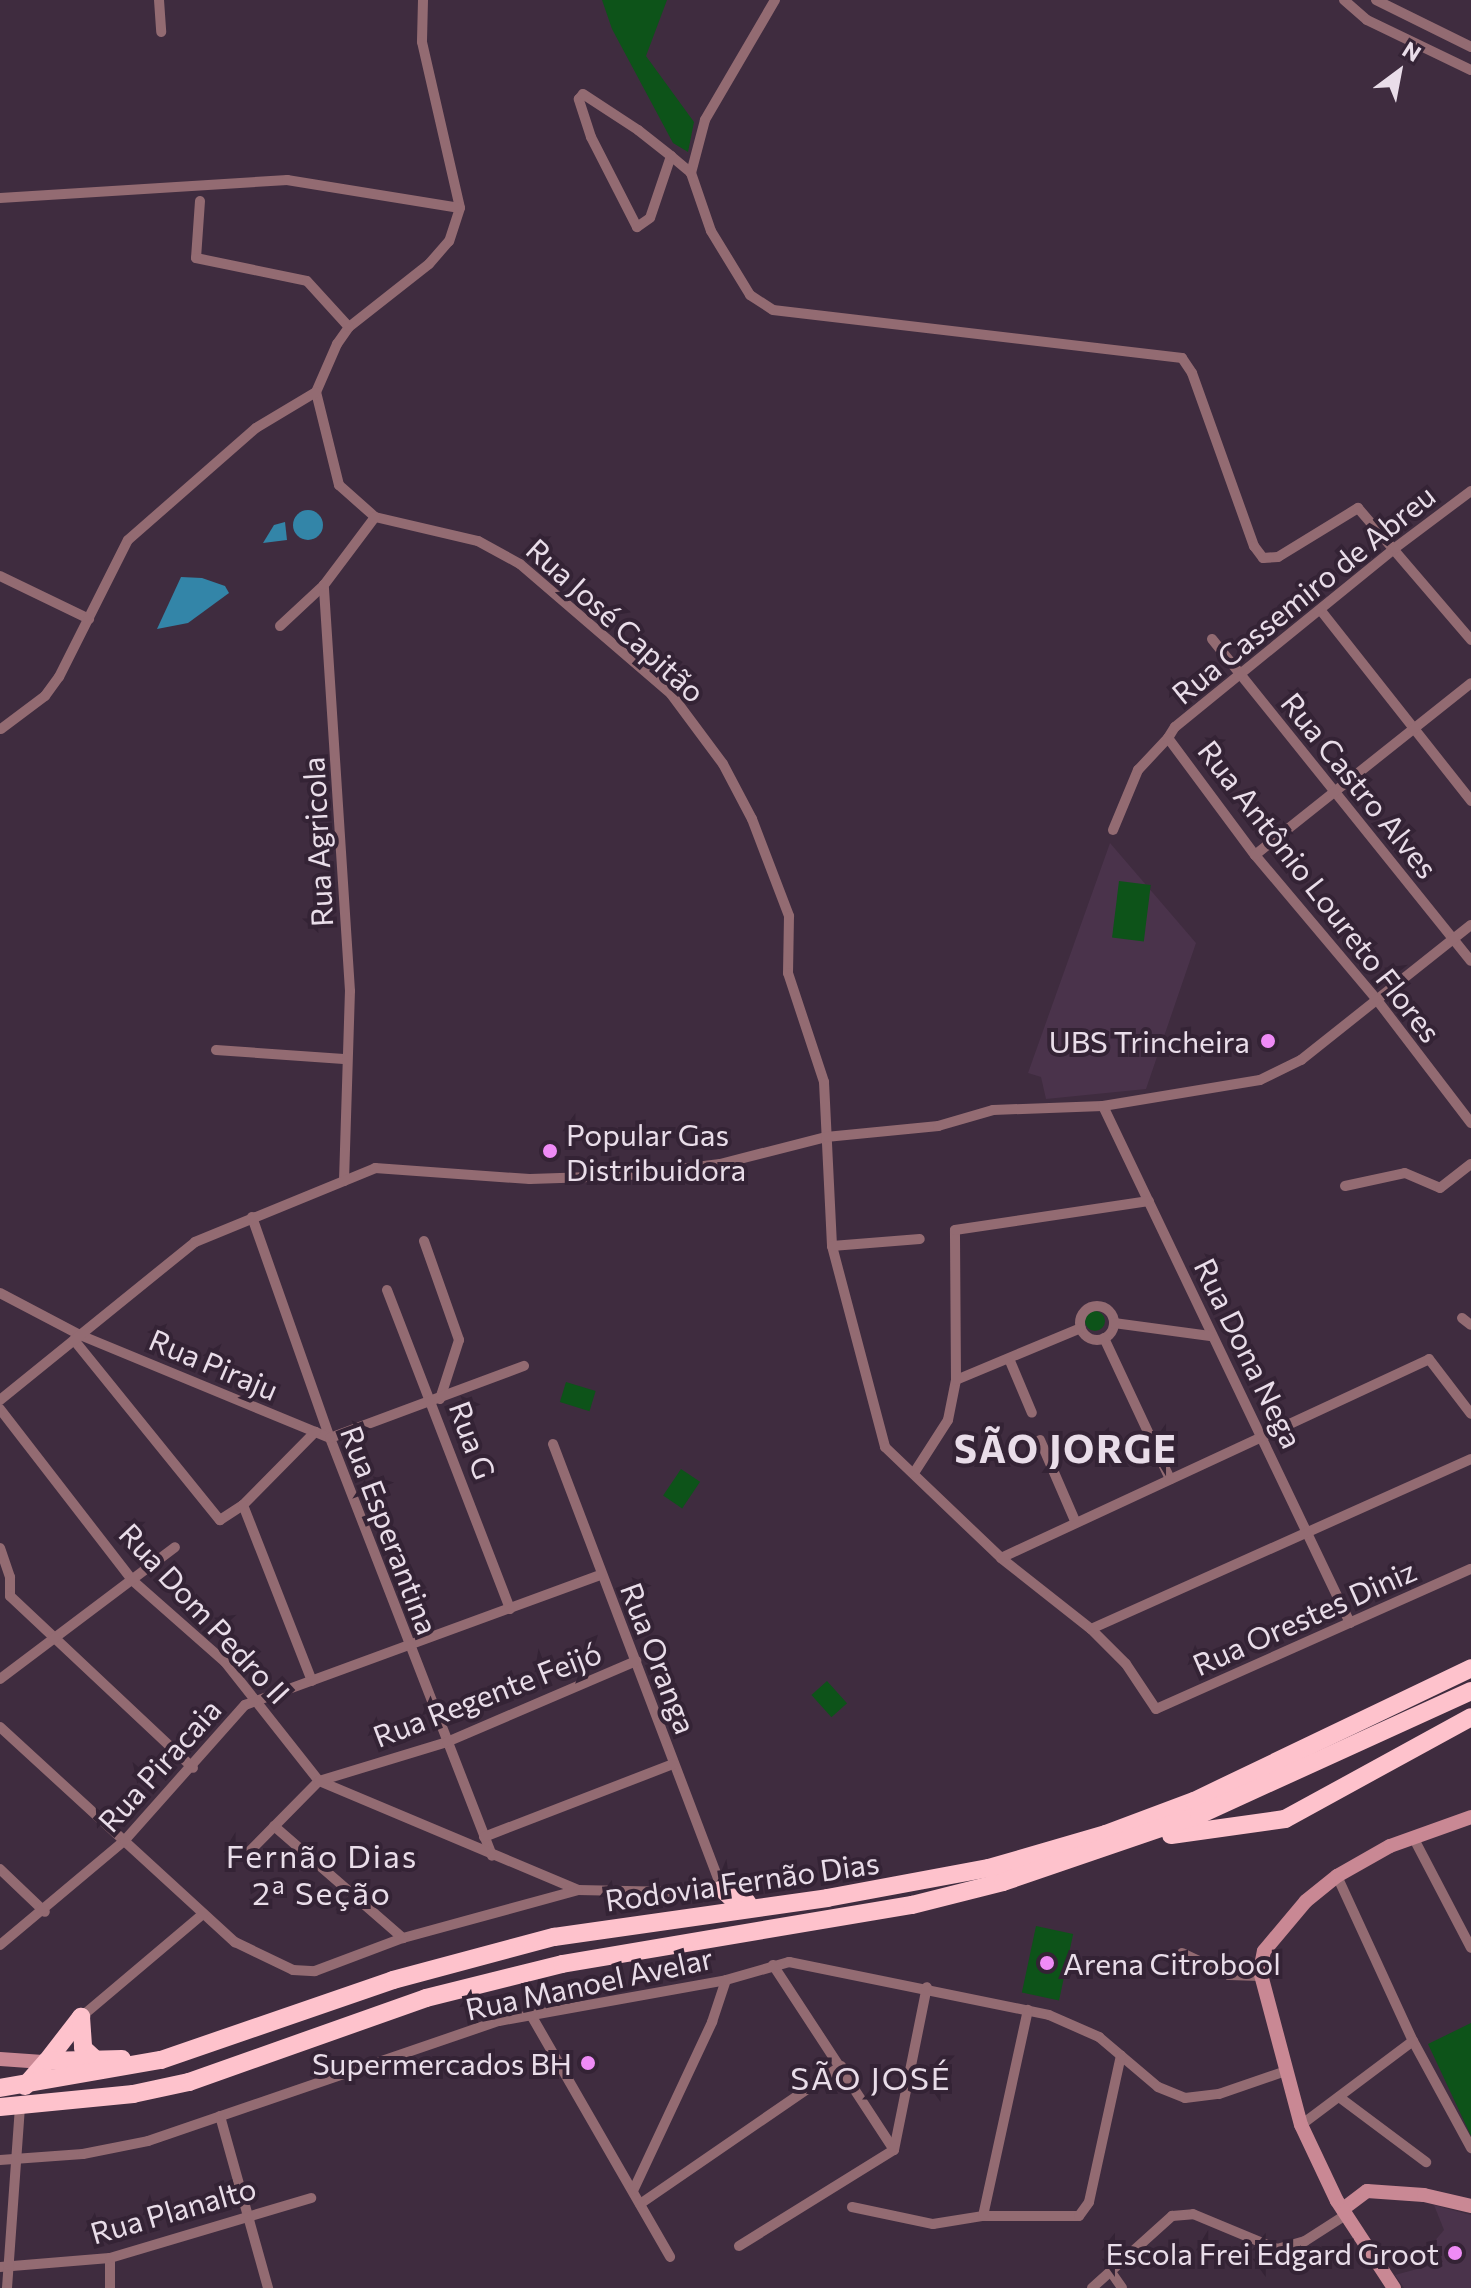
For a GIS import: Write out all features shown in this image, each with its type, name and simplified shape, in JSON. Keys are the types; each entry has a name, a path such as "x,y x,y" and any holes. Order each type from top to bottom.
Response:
{"highway":[{"path":"1421,1692 1471,1661"},
{"name":"Rodovia Fernão Dias","path":"0,2088 161,2060 481,1954 554,1937 944,1878 1106,1834 1194,1801 1471,1668"},
{"name":"Rodovia Fernão Dias","path":"0,2107 20,2107 189,2082 426,1998 562,1964 912,1905 1088,1857 1199,1815 1471,1691"},
{"path":"1088,1857 1108,1856 1180,1832 1285,1819 1471,1717"},
{"path":"722,1889 736,1902 774,1902"},
{"path":"81,2017 83,2048 95,2059"},
{"path":"25,2086 81,2017"},
{"path":"45,2061 161,2060"}],"street":[{"path":"159,0 161,32"},
{"path":"1,729 45,696 89,619 128,540 256,428 316,392 349,327 429,264 449,241 460,208 422,42 423,0"},
{"path":"691,173 705,120 775,0"},
{"path":"1344,0 1367,20 1471,70"},
{"path":"1376,0 1471,47"},
{"path":"671,156 650,218 637,227 591,137 579,99 583,94 671,156 691,173 729,268 750,295 773,310 1182,358 1192,373 1254,546 1263,558 1278,557 1350,509 1365,510 1471,640"},
{"path":"0,198 287,180 460,208"},
{"path":"200,201 196,258 307,281 349,327"},
{"name":"Rua José Capitão","path":"316,392 339,485 375,517 501,551 691,716 723,764 782,889 789,916 788,973 824,1082 832,1246 877,1428 885,1447 1001,1558 1091,1629 1126,1664 1156,1709"},
{"name":"Rua Cassemiro de Abreu","path":"1168,738 1395,548 1471,491"},
{"path":"280,626 324,585 375,517"},
{"path":"0,576 89,619"},
{"name":"Rua Agricola","path":"324,585 350,991 344,1059 344,1181"},
{"path":"1322,612 1471,801"},
{"name":"Rua Castro Alves","path":"1212,639 1471,961"},
{"path":"1255,855 1471,683"},
{"name":"Rua Antônio Loureto Flores","path":"1113,830 1138,770 1168,738 1255,855 1377,1000 1471,1123"},
{"path":"0,1400 195,1242 375,1168 530,1179 621,1176 720,1164 826,1137 938,1126 993,1110 1103,1106 1260,1080 1301,1060 1471,925"},
{"path":"216,1050 344,1059"},
{"name":"Rua Dona Nega","path":"1103,1106 1210,1336 1265,1438 1350,1623"},
{"path":"1345,1186 1405,1173 1440,1188 1471,1164"},
{"path":"914,1473 948,1420 956,1380 958,1228 1149,1201"},
{"name":"Rua Esperantina","path":"252,1217 408,1647 492,1856"},
{"path":"832,1246 920,1239"},
{"path":"424,1241 459,1340 437,1400"},
{"name":"Rua G","path":"387,1290 437,1400 510,1609"},
{"name":"Rua Piraju","path":"0,1293 77,1338 330,1438"},
{"path":"1104,1338 1093,1339 1081,1328 1081,1318 1092,1307 1107,1310 1114,1323"},
{"path":"1114,1323 1210,1336"},
{"path":"1104,1338 1114,1323"},
{"path":"956,1380 1010,1361 1081,1328"},
{"path":"77,1338 220,1520 243,1505 315,1432"},
{"path":"1104,1338 1170,1479"},
{"path":"1001,1558 1265,1438 1429,1359 1471,1414"},
{"path":"1010,1361 1032,1413"},
{"path":"330,1438 524,1366"},
{"name":"Rua Dom Pedro II","path":"0,1409 132,1580 225,1662 259,1701 319,1781 578,1890 674,1892"},
{"path":"1040,1440 1076,1523"},
{"name":"Rua Oranga","path":"553,1444 722,1889"},
{"path":"1091,1629 1471,1459"},
{"path":"243,1505 312,1681"},
{"path":"0,1679 54,1642 175,1547"},
{"path":"0,1548 10,1577 10,1596 54,1642 193,1768"},
{"name":"Rua Orestes Diniz","path":"1156,1709 1471,1569"},
{"name":"Rua Piracaia","path":"0,1945 45,1912 125,1840 193,1768 245,1705 601,1575"},
{"name":"Rua Regente Feijó","path":"244,1857 319,1781 447,1742 636,1661"},
{"path":"0,1727 235,1942 293,1970 315,1971 403,1938 578,1890"},
{"path":"484,1837 673,1764"},
{"path":"1394,2288 1342,2208 1301,2125 1283,2072 1261,1976 1264,1951 1306,1901 1337,1876 1413,1837 1471,1817"},
{"path":"274,1826 403,1938"},
{"path":"1413,1837 1471,1948"},
{"path":"0,1869 45,1912"},
{"path":"1337,1876 1413,2041 1471,2148"},
{"path":"81,2017 203,1914"},
{"path":"1182,1953 1229,1975 1261,1976"},
{"name":"Rua Manoel Avelar","path":"0,2160 148,2141 531,2015 726,1980 789,1962 927,1987 1028,2010 1099,2037 1158,2087 1185,2098 1219,2094 1283,2072"},
{"path":"773,1965 894,2150"},
{"path":"633,2191 712,2022 726,1980"},
{"path":"739,2246 894,2150 927,1987"},
{"path":"983,2216 1028,2010"},
{"path":"531,2015 670,2257"},
{"path":"1301,2125 1413,2041"},
{"path":"852,2207 933,2224 983,2216 1079,2216 1089,2202 1121,2055"},
{"path":"0,2059 45,2061"},
{"path":"640,2204 841,2066"},
{"path":"1339,2097 1426,2162"},
{"path":"7,2288 4,2267 20,2107"},
{"path":"220,2116 268,2288"},
{"path":"1092,2288 1172,2216 1193,2214 1277,2249 1305,2241 1342,2208 1367,2191 1424,2195 1471,2206"},
{"name":"Rua Planalto","path":"4,2267 110,2258 247,2213 311,2198"},
{"path":"110,2258 110,2288"},
{"path":"1111,2272 1122,2288"}],"shaded area":[{"path":"1110,843 1196,943 1146,1089 1046,1099 1041,1077 1028,1073"},
{"name":"Escola Frei Edgard Groot","path":"1434,2205 1471,2215 1471,2288 1404,2288 1395,2275 1443,2262 1433,2243 1444,2230"}],"green space":[{"path":"602,0 667,0 646,56 694,122 688,152 673,143 612,29"},
{"path":"1119,881 1151,885 1144,941 1112,938"},
{"path":"1091,1311 1099,1311 1105,1321 1099,1331 1091,1331 1085,1325 1085,1317"},
{"path":"566,1382 596,1391 590,1411 560,1402"},
{"path":"681,1469 700,1482 682,1508 663,1496"},
{"path":"827,1681 847,1703 831,1717 811,1695"},
{"name":"Arena Citrobool","path":"1036,1926 1073,1934 1059,2000 1022,1993"},
{"path":"1471,2023 1471,2136 1428,2044"}],"water":[{"path":"308,510 319,514 323,525 319,536 308,540 297,536 293,525 297,514"},
{"path":"285,522 287,540 263,543 274,525"},
{"path":"181,577 202,578 225,586 229,593 188,623 157,629"}],"place":[{"name":"UBS Trincheira","path":"1268,1041"},
{"name":"Popular Gas Distribuidora","path":"550,1151"},
{"name":"Arena Citrobool","path":"1047,1963"},
{"name":"Supermercados BH","path":"588,2063"},
{"name":"Escola Frei Edgard Groot","path":"1455,2253"}],"district":[{"name":"SÃO JORGE","path":"1066,1448"},
{"name":"Fernão Dias 2ª Seção","path":"322,1874"},
{"name":"SÃO JOSÉ","path":"871,2077"}]}
